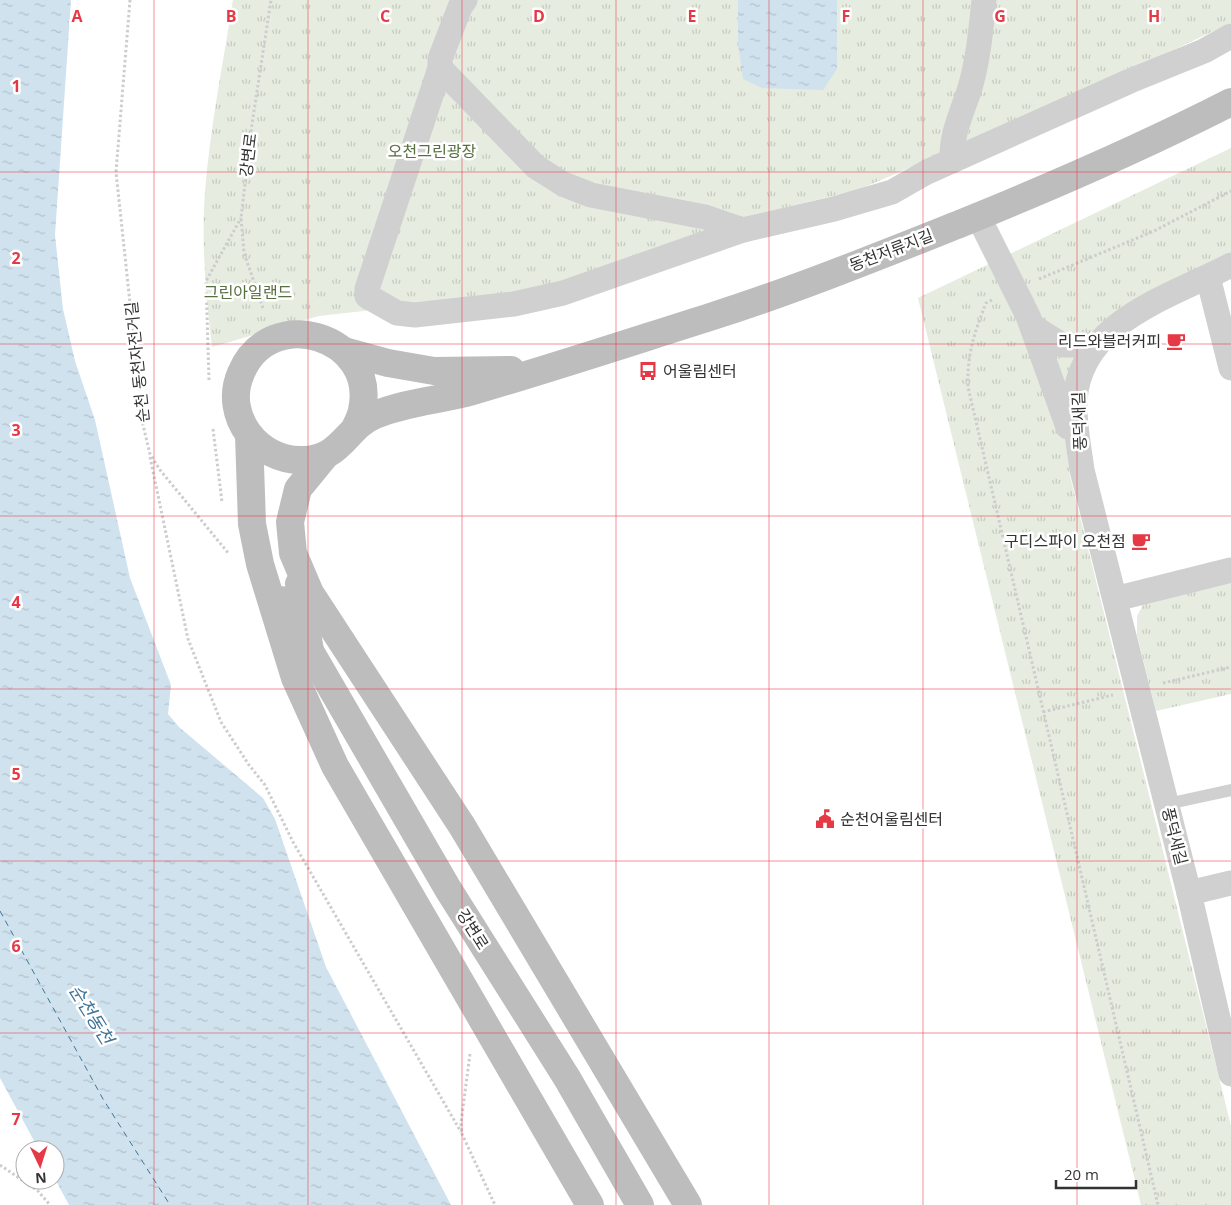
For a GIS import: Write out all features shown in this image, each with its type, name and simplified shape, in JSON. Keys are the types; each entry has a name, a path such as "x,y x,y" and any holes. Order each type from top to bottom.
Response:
{"main road":[{"name":"동천저류지길","path":"355,428 373,415 470,392 714,316 889,252 1079,175 1231,102"},
{"path":"310,651 290,522 298,489 324,456 342,444 355,428 363,408 363,388 357,368 344,351 327,339 307,334 286,335 266,343 250,357 240,375 236,396 239,417 248,436 252,524 248,563 295,678 335,766 590,1205"},
{"path":"344,351 388,363 434,371 540,370"},
{"path":"248,436 264,450 283,459 304,460 324,456"},
{"path":"294,553 310,593 462,826 688,1205"},
{"name":"강변로","path":"248,563 310,651 448,889 567,1078 640,1205"}],"street":[{"path":"465,0 440,59 440,68 367,289 367,296 397,313 415,315 471,310 533,300 562,293 743,230 892,192 952,161 1130,81 1204,51 1231,36"},
{"path":"952,161 951,143 969,90 980,44 984,0"},
{"path":"440,68 530,161 563,184 591,195 705,218 743,230"},
{"path":"978,216 1032,326 1056,388 1082,470"},
{"name":"풍덕새길","path":"1231,264 1138,312 1109,330 1088,357 1078,381 1075,400 1082,470 1189,893 1231,1074"},
{"path":"1208,277 1231,368"},
{"path":"1032,326 1062,345 1096,345"},
{"path":"1114,599 1231,570"},
{"path":"1189,893 1231,883"}],"lane":[{"path":"1167,804 1231,790"}],"path":[{"name":"순천 동천자전거길","path":"130,0 116,172 143,425 150,454 168,484 248,563"},
{"name":"강변로","path":"262,308 244,253 241,218 252,124 271,0"},
{"path":"1158,1205 968,387 967,365 970,345 986,304 1154,231 1231,191"},
{"path":"150,454 188,638 220,722 265,785 293,842 462,1134 495,1205"},
{"path":"462,1134 461,1123 471,1048"},
{"path":"0,1165 38,1190 50,1205"}],"green space":[{"name":"오천그린광장","path":"233,0 1231,0 1231,23 1066,100 858,190 754,215 564,283 488,297 319,316 212,347 205,270 205,192 213,120"},
{"path":"1231,148 1231,253 1121,309 1065,435 1070,476 1231,1126 1231,1205 1141,1205 918,298"},
{"path":"1231,575 1231,694 1156,711 1137,635 1137,616 1145,601"}],"water":[{"name":"순천동천","path":"0,0 71,0 55,235 63,309 75,361 95,420 130,578 171,685 168,714 179,727 263,798 275,819 326,967 451,1205 69,1205 61,1190 65,1190 65,1140 34,1140 0,1078"},
{"path":"738,0 837,0 837,69 823,90 762,88 743,79 738,43"}],"ferry route":[{"path":"0,911 103,1099 170,1205"}],"place":[{"name":"리드와블러커피","path":"1176,341"},
{"name":"어울림센터","path":"648,371"},
{"name":"구디스파이 오천점","path":"1141,541"},
{"name":"순천어울림센터","path":"825,819"}],"park label":[{"name":"그린아일랜드","path":"248,292"}]}
